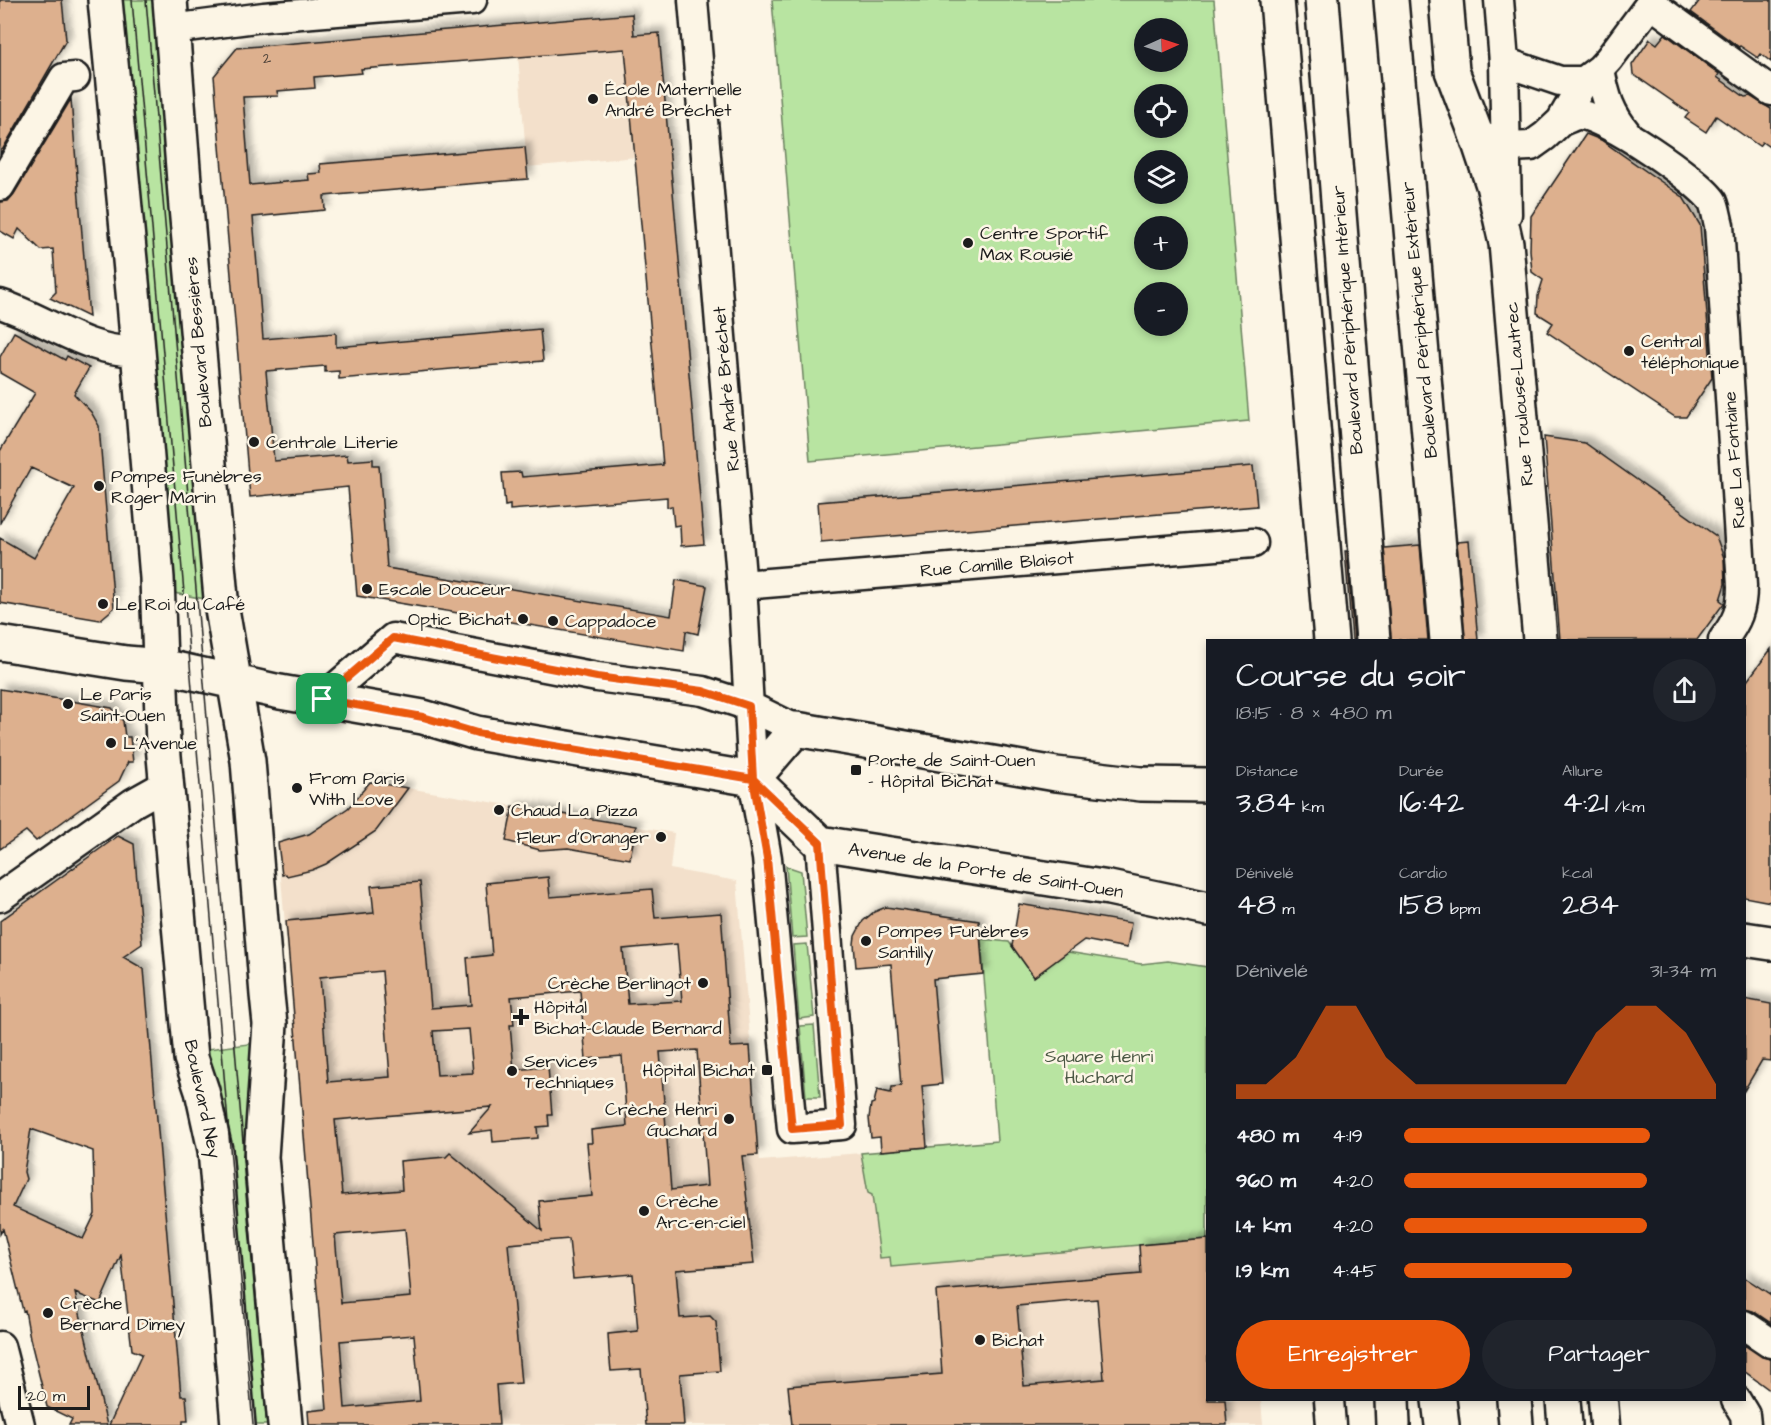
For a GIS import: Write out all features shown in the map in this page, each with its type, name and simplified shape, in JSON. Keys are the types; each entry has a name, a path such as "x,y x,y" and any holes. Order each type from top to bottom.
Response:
{"main road":[{"path":"105,0 158,596 162,666"},
{"path":"1277,0 1331,639"},
{"name":"Boulevard Périphérique Intérieur","path":"1322,0 1373,639"},
{"name":"Boulevard Périphérique Extérieur","path":"1391,0 1447,639"},
{"path":"1446,0 1452,71 1493,186 1506,243"},
{"name":"Boulevard Bessières","path":"171,14 222,609 236,683"},
{"name":"Rue Toulouse-Lautrec","path":"1506,243 1540,639"},
{"path":"0,644 126,663 162,666 236,683 423,717 477,733 753,779 820,843"},
{"name":"Boulevard Ney","path":"162,666 163,745 191,1058 202,1091 215,1150 238,1425"},
{"path":"236,683 248,761 270,1024 261,1157 285,1425"},
{"path":"753,779 796,729 1056,774 1141,784 1206,785"},
{"name":"Avenue de la Porte de Saint-Ouen","path":"820,843 1109,888 1206,909"},
{"path":"1746,939 1771,944"},
{"path":"1392,1401 1394,1425"},
{"path":"1439,1401 1442,1425"},
{"path":"1514,1401 1516,1425"},
{"path":"1563,1401 1565,1425"}],"street":[{"path":"171,14 264,17 472,0"},
{"name":"Rue André Bréchet","path":"693,0 742,585 753,779 767,858 792,1129 842,1125 820,843"},
{"name":"Rue Toulouse-Lautrec","path":"1499,0 1507,147 1506,243"},
{"path":"1651,2 1771,91"},
{"name":"Rue La Fontaine","path":"1561,122 1592,75 1651,2"},
{"path":"1504,62 1560,81 1592,75"},
{"name":"Rue La Fontaine","path":"1592,75 1616,120 1630,136"},
{"path":"0,186 64,78 75,77"},
{"name":"Rue La Fontaine","path":"1507,147 1531,146 1561,122 1578,115 1590,117 1630,136 1698,185 1713,203 1719,225 1742,586 1742,605 1734,625 1724,639"},
{"path":"1476,134 1507,147"},
{"path":"0,304 94,345 120,352 137,351"},
{"name":"Rue Camille Blaisot","path":"742,585 1253,543"},
{"path":"322,699 393,638 597,677 703,691 749,706 796,729"},
{"path":"0,897 133,803 167,784"},
{"path":"1746,1326 1771,1343"},
{"path":"0,1346 20,1425"},
{"path":"1329,1401 1331,1425"},
{"path":"1603,1401 1605,1425"},
{"path":"1737,1401 1745,1415 1746,1425"}],"shaded area":[{"name":"École Maternelle André Bréchet","path":"659,33 670,154 527,167 518,56 634,35"},
{"name":"Hôpital Bichat-Claude Bernard","path":"372,782 674,833 670,869 737,881 760,1161 861,1153 868,1193 872,1195 880,1258 890,1257 891,1267 1206,1239 1206,1401 1261,1401 1263,1425 328,1425 278,843 308,835 352,805"}],"green space":[{"path":"115,0 162,0 205,599 174,593"},
{"name":"Centre Sportif Max Rousié","path":"772,0 1214,0 1249,421 810,461"},
{"path":"786,866 801,871 807,937 792,938"},
{"name":"Square Henri Huchard","path":"981,939 1009,942 1034,977 1068,952 1141,964 1168,961 1206,967 1206,1239 891,1267 890,1257 880,1258 872,1195 868,1193 861,1153 997,1141"},
{"path":"807,944 814,1017 799,1019 793,945"},
{"path":"814,1025 820,1097 806,1097 800,1026"},
{"path":"257,1043 274,1425 246,1425 200,1050"}],"building":[{"path":"0,0 62,0 66,40 0,154"},
{"path":"1700,0 1771,0 1771,62 1761,54 1758,58 1739,47 1691,12"},
{"path":"632,14 634,35 659,33 704,544 681,546 680,525 674,526 672,506 667,507 667,497 510,510 510,505 505,506 502,473 521,472 522,477 663,465 625,49 361,69 362,73 314,77 315,88 277,91 278,96 243,97 250,185 309,180 308,174 321,173 320,164 525,147 528,179 324,196 325,210 253,217 263,339 336,333 336,347 540,329 543,361 339,379 339,371 325,372 325,366 266,371 274,461 347,455 348,461 373,459 373,465 379,465 387,568 671,616 676,580 707,586 698,634 686,631 684,651 357,596 348,487 250,497 214,76 237,48"},
{"path":"1665,34 1719,74 1717,77 1745,97 1750,96 1771,109 1771,148 1762,142 1759,146 1716,116 1706,132 1685,118 1689,113 1633,74 1632,65 1650,39 1657,44"},
{"path":"71,99 89,317 50,298 56,292 53,249 41,250 19,229 14,239 0,231 0,202 8,201 14,194"},
{"path":"1586,134 1601,140 1683,197 1700,225 1712,378 1686,417 1675,417 1547,332 1553,323 1537,313 1538,296 1543,280 1532,272 1531,216"},
{"path":"14,332 65,360 67,356 89,368 74,394 91,412 99,426 114,608 100,620 0,603 0,538 34,558 74,488 31,468 0,523 0,451 35,393 0,373 0,357"},
{"path":"1544,437 1585,443 1716,536 1724,558 1725,584 1720,600 1724,603 1698,639 1560,639"},
{"path":"1253,466 1257,506 821,542 818,502"},
{"path":"1469,541 1478,639 1465,639 1457,542"},
{"path":"1420,545 1428,639 1391,639 1384,548"},
{"path":"1345,551 1347,551 1354,639 1352,639"},
{"path":"1771,649 1771,902 1746,897 1746,682"},
{"path":"0,689 112,708 123,721 125,737 130,737 133,762 128,762 119,781 36,841 26,831 0,849"},
{"path":"370,782 408,788 376,831 326,864 312,870 287,876 282,875 278,843 309,834 348,808"},
{"path":"513,806 636,826 630,859 568,848 540,850 506,841"},
{"path":"118,836 134,844 142,944 123,957 144,969 181,1396 186,1396 188,1421 183,1421 183,1425 109,1425 142,1354 132,1350 121,1255 100,1303 75,1293 107,1425 69,1425 72,1419 47,1407 25,1310 23,1311 3,1229 0,1234 0,921","holes":["31,1129 93,1151 95,1214 83,1239 13,1207 26,1179 24,1172"]},
{"path":"548,877 550,897 652,889 655,918 721,913 731,1047 750,1046 758,1155 742,1156 754,1264 676,1270 680,1318 710,1316 716,1322 720,1371 680,1374 684,1425 646,1425 641,1369 611,1371 608,1334 638,1331 633,1274 573,1279 569,1239 508,1244 521,1383 496,1385 499,1425 309,1425 308,1411 327,1409 286,921 374,913 371,886 420,882 431,1008 471,1005 467,958 492,955 486,883","holes":["677,944 682,1001 628,1004 623,949","382,971 390,1077 328,1082 320,977","580,991 586,1059 622,1056 627,1126 591,1130 592,1143 587,1143 592,1196 539,1201 542,1231 450,1153 446,1157 400,1161 402,1190 342,1195 335,1120 492,1107 469,1133 492,1130 493,1142 538,1138 537,1127 549,1126 548,1115 552,1115 548,1067 514,1070 510,1025 514,1025 511,997","469,1029 473,1073 437,1075 433,1031","697,1050 707,1186 671,1190 660,1052","405,1229 411,1297 341,1303 335,1235","414,1335 420,1401 345,1408 340,1341"]},
{"path":"1019,904 1131,923 1127,948 1084,940 1034,977 1012,946"},
{"path":"886,907 979,921 983,974 933,979 942,1084 922,1086 927,1147 881,1151 880,1137 871,1138 869,1118 871,1104 874,1103 877,1090 891,1093 892,1087 901,1086 891,964 856,967 854,944 855,936 863,921 874,912"},
{"path":"1746,999 1771,1004 1771,1061 1762,1060 1746,1088"},
{"name":"Bichat","path":"1206,1239 1206,1401 1225,1401 1227,1425 792,1425 788,1386 942,1374 936,1291 1141,1274 1139,1245","holes":["1097,1299 1104,1379 1024,1386 1017,1306"]},
{"path":"1746,1278 1771,1295 1771,1323 1753,1311 1746,1309"},
{"path":"1746,1346 1762,1357 1771,1359 1771,1391 1746,1372"}],"tram line":[{"path":"132,0 253,1425"},
{"path":"146,0 267,1425"}],"place":[{"name":"École Maternelle André Bréchet","path":"593,99"},
{"name":"Centre Sportif Max Rousié","path":"968,243"},
{"name":"Central téléphonique","path":"1629,351"},
{"name":"Centrale Literie","path":"254,442"},
{"name":"Pompes Funèbres Roger Marin","path":"99,486"},
{"name":"Escale Douceur","path":"367,589"},
{"name":"Le Roi du Café","path":"103,604"},
{"name":"Optic Bichat","path":"523,619"},
{"name":"Cappadoce","path":"553,621"},
{"name":"Le Paris Saint-Ouen","path":"68,704"},
{"name":"L'Avenue","path":"111,743"},
{"name":"Porte de Saint-Ouen - Hôpital Bichat","path":"856,770"},
{"name":"From Paris With Love","path":"297,788"},
{"name":"Chaud La Pizza","path":"499,810"},
{"name":"Fleur d’Oranger","path":"661,837"},
{"name":"Pompes Funèbres Santilly","path":"866,941"},
{"name":"Crèche Berlingot","path":"703,983"},
{"name":"Hôpital Bichat-Claude Bernard","path":"521,1017"},
{"name":"Hôpital Bichat","path":"767,1070"},
{"name":"Services Techniques","path":"512,1071"},
{"name":"Crèche Henri Guchard","path":"729,1119"},
{"name":"Crèche Arc-en-ciel","path":"644,1211"},
{"name":"Crèche Bernard Dimey","path":"48,1313"},
{"name":"Bichat","path":"980,1340"}],"route":[{"path":"322,699 393,638 597,677 703,691 749,706 753,779 820,843 842,1125 792,1129 767,858 753,779 477,733 423,717 322,699"}]}
